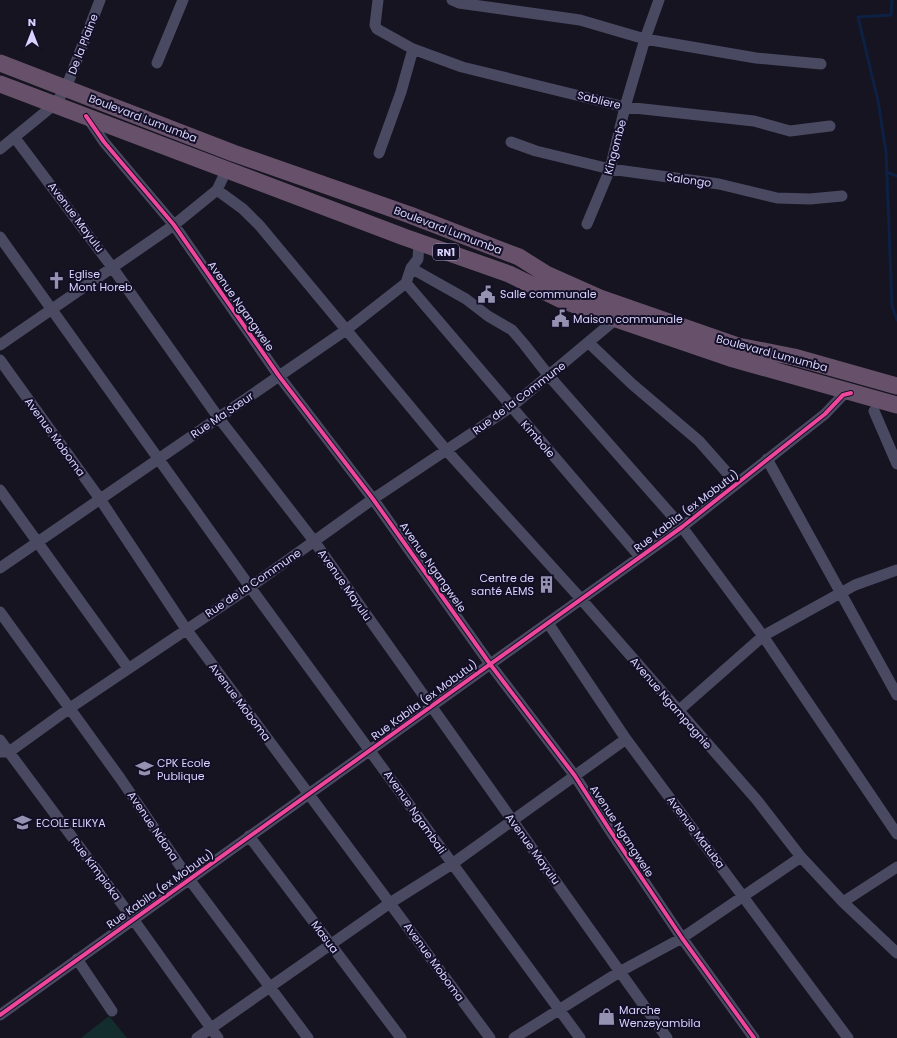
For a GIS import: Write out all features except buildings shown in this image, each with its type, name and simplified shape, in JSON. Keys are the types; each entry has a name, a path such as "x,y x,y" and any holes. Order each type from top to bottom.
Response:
{"highway":[{"name":"Boulevard Lumumba","path":"0,63 233,153 410,215 520,257 546,274 600,298 619,312 730,358 897,405"},
{"name":"Boulevard Lumumba","path":"0,84 411,240 509,274 564,301 619,312 738,346 794,357 897,386"},
{"path":"410,215 411,240"}],"street":[{"name":"De la Plaine","path":"0,149 55,104 66,88 100,0"},
{"path":"157,63 183,0"},
{"name":"Sabliere","path":"378,0 377,29 413,49 462,67 625,107 754,121 790,131 830,126"},
{"path":"452,0 459,3 518,5 580,20 645,39 756,58 820,64"},
{"name":"Kingombe","path":"587,224 610,169 625,107 645,39 659,0"},
{"path":"379,153 401,92 413,49"},
{"name":"Avenue Ngangwele","path":"86,116 104,142 174,225 279,376 373,499 490,664 575,776 682,938 754,1038"},
{"name":"Avenue Mayulu","path":"15,138 112,267 218,417 314,541 430,707 621,971 667,1038"},
{"name":"Salongo","path":"511,142 536,151 610,169 719,184 778,198 810,200 842,196"},
{"path":"0,345 174,225 217,190 227,170"},
{"name":"Avenue Ngampagnie","path":"217,190 243,210 260,226 447,451 581,599 756,799 801,857 843,902 897,953"},
{"name":"Avenue Ngambali","path":"0,238 159,457 250,586 371,749 452,864 580,1038"},
{"path":"406,283 411,268 418,259 411,240"},
{"path":"411,268 466,299 488,316 512,330 549,376 682,527 763,636 897,834"},
{"name":"Rue Ma Sœur","path":"0,568 159,457 346,330 406,283"},
{"name":"Kimbole","path":"406,283 510,407 640,557"},
{"name":"Rue de la Commune","path":"4,752 250,586 373,499 447,451 510,407 589,343 619,312"},
{"path":"589,343 637,389 699,442 737,484"},
{"name":"Avenue Moboma","path":"0,360 100,499 186,629 490,1038"},
{"name":"Rue Kabila (ex Mobutu)","path":"0,1015 682,527 825,414 843,395 851,393"},
{"path":"874,411 897,464"},
{"path":"767,459 897,695"},
{"path":"0,490 128,668"},
{"path":"678,711 763,636 855,585 897,570"},
{"name":"Avenue Ndona","path":"0,612 70,708 189,879 308,1038"},
{"name":"Avenue Matuba","path":"548,623 626,739 745,897 848,1038"},
{"path":"196,1038 212,1029 270,986 390,903 452,864 626,739"},
{"name":"Rue Kimpioka","path":"0,740 4,752 133,919 218,1038"},
{"name":"Masua","path":"249,836 401,1038"},
{"path":"514,1038 621,971 682,938 745,897 801,857"},
{"path":"843,902 897,867"},
{"path":"77,959 112,1011"}],"green space":[{"path":"109,1016 127,1038 81,1038"}],"waterway":[{"path":"892,0 891,15 858,17 878,101 886,152 892,306 897,320"},
{"path":"886,172 897,176"}],"cycle path":[{"path":"86,116 104,142 174,225 279,376 373,499 490,664 575,776 682,938 754,1038"},
{"path":"0,1015 682,527 825,414 843,395 851,393"}],"place":[{"name":"Eglise Mont Horeb","path":"56,280"},
{"name":"Salle communale","path":"487,294"},
{"name":"Maison communale","path":"560,319"},
{"name":"Centre de santé AEMS","path":"547,584"},
{"name":"CPK Ecole Publique","path":"144,769"},
{"name":"ECOLE ELIKYA","path":"23,823"},
{"name":"Marche Wenzeyambila","path":"606,1016"}]}
